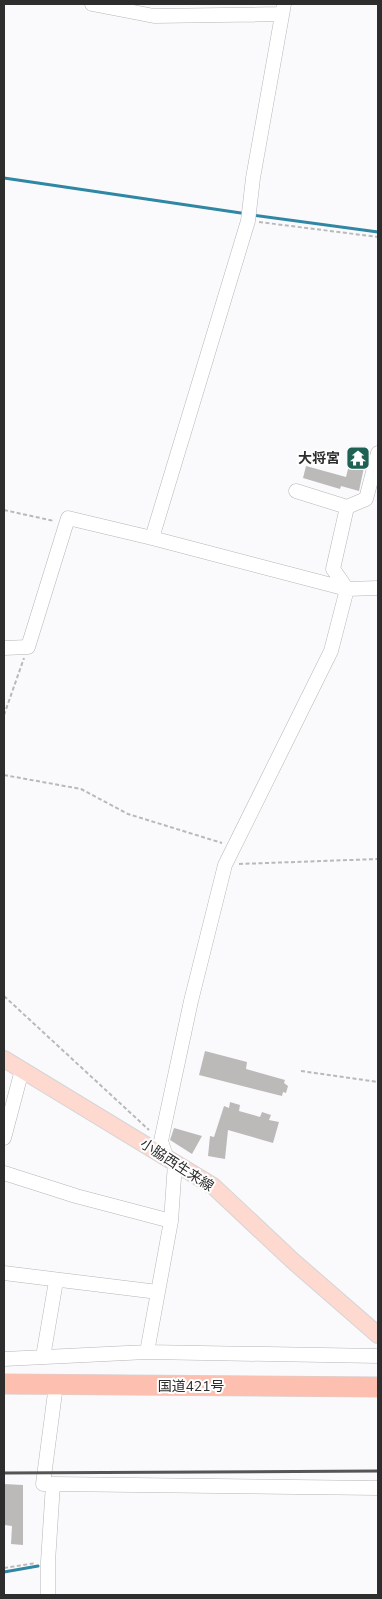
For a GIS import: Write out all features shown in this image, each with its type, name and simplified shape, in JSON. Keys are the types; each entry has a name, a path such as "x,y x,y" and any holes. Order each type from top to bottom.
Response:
{"highway":[{"name":"国道421号","path":"4,1384 378,1387"}],"main road":[{"name":"小脇西生来線","path":"4,1059 167,1154 213,1186 293,1261 378,1335"}],"street":[{"path":"92,4 154,16 282,9 248,221 152,538"},
{"path":"296,492 347,507 366,498 378,453"},
{"path":"347,507 332,569 347,590"},
{"path":"4,648 28,647 68,518 152,538 347,590 378,588"},
{"path":"147,1352 171,1221 167,1154 191,1001 224,865 331,651 347,590"},
{"path":"4,1138 22,1070"},
{"path":"4,1174 76,1196 171,1221"},
{"path":"4,1273 56,1281 158,1292"},
{"path":"43,1357 56,1281"},
{"path":"4,1359 147,1352 378,1356"},
{"path":"56,1385 43,1484 378,1488"},
{"path":"48,1595 53,1484"}],"path":[{"path":"248,221 378,237"},
{"path":"4,510 66,524"},
{"path":"4,714 28,647"},
{"path":"4,775 81,789 128,814 234,847"},
{"path":"224,865 378,859"},
{"path":"4,996 167,1154"},
{"path":"301,1071 378,1082"},
{"path":"4,1568 48,1562"}],"building":[{"path":"353,449 367,453 359,491 341,486 340,489 303,478 306,466 346,477"},
{"path":"205,1051 247,1062 246,1069 285,1080 284,1083 288,1086 286,1093 283,1092 282,1096 199,1075"},
{"path":"230,1102 240,1105 239,1111 260,1117 262,1112 271,1115 269,1120 279,1122 273,1143 228,1130 225,1159 208,1156 210,1136 214,1137 224,1106 229,1108"},
{"path":"174,1128 202,1136 192,1154 170,1140"},
{"path":"4,1484 23,1485 23,1545 11,1544 12,1526 4,1525"}],"waterway":[{"path":"4,178 241,213"},
{"path":"252,215 378,232"},
{"path":"4,1572 38,1566"}],"railway":[{"path":"4,1473 378,1471"}],"place":[{"name":"大将宮","path":"358,458"}]}
